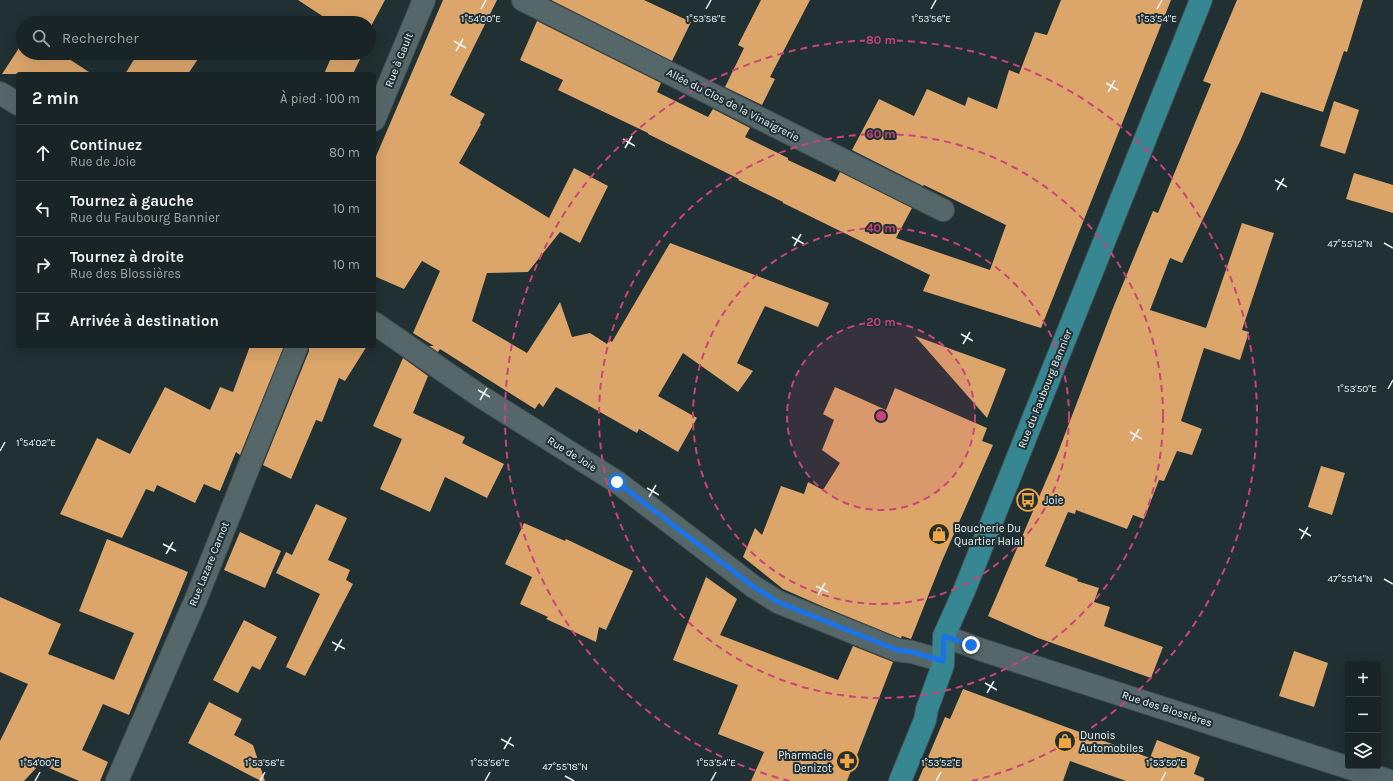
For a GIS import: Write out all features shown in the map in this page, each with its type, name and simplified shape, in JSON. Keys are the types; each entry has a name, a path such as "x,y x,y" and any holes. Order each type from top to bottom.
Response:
{"main road":[{"name":"Rue du Faubourg Bannier","path":"900,781 925,720 943,661 944,636 964,591 1201,0"}],"street":[{"name":"Rue à Gault","path":"376,115 424,0"},
{"name":"Allée du Clos de la Vinaigrerie","path":"523,0 943,210"},
{"path":"0,93 16,103"},
{"name":"Rue de Joie","path":"376,324 480,396 617,482 754,587 778,602 897,650 912,652 943,661"},
{"name":"Rue Lazare Carnot","path":"117,781 196,599 296,348"},
{"name":"Rue des Blossières","path":"944,636 982,650 1390,781"}],"building":[{"path":"298,0 385,0 376,17 322,16"},
{"path":"443,0 497,0 450,95 485,114 459,163 549,218 574,168 608,186 580,243 560,232 528,272 487,273 472,321 527,353 560,302 572,337 590,333 607,344 609,340 612,342 670,243 829,303 818,327 765,306 737,363 753,371 738,392 683,353 658,396 697,418 678,452 639,429 637,433 556,387 543,407 539,403 535,409 440,349 438,352 429,346 434,346 413,333 440,271 422,261 404,289 376,277 376,156"},
{"path":"551,0 644,0 691,22 672,61"},
{"path":"761,0 810,0 770,77 775,79 762,105 725,87 744,48 738,45"},
{"path":"1061,0 1171,0 1041,328 923,291 930,275 783,203 648,133 558,90 563,80 520,60 537,21 661,83 657,92 708,117 713,109 750,128 745,137 788,158 788,160 835,182 840,172 912,208 896,238 990,270 1006,225 924,185 923,186 852,150 879,99 914,116 927,89 965,106 968,97 997,109 1009,70 1019,74 1035,32 1047,35"},
{"path":"1237,0 1363,0 1347,52 1344,51 1323,112 1261,92 1241,139 1182,263 1170,258 1150,310 1206,328 1242,223 1274,233 1242,330 1249,332 1240,360 1204,348 1181,421 1202,429 1192,455 1177,451 1164,481 1159,480 1144,519 1133,515 1127,529 1076,510 1075,514 1068,512 1045,566 1078,579 1077,581 1099,588 1094,602 1110,607 1104,626 1163,647 1151,678 1038,638 988,616 1057,455 1113,308 1153,211 1158,213 1211,84 1203,81"},
{"path":"16,53 16,60 71,60 89,72 16,72 16,74 2,74"},
{"path":"134,60 197,60 189,72 126,72"},
{"path":"330,60 360,60 354,72 325,72"},
{"path":"1334,101 1359,110 1345,154 1320,146"},
{"path":"1354,173 1393,185 1393,213 1346,199"},
{"path":"915,336 1006,369 987,418"},
{"path":"249,348 283,348 240,455 236,452 220,491 204,484 195,503 157,485 154,492 146,489 122,538 60,514 97,438 130,454 165,387 210,410 220,387 233,392"},
{"path":"309,348 366,348 345,381 339,378 322,422 316,420 291,479 263,465"},
{"path":"403,358 428,376 413,413 465,437 462,443 504,464 487,498 445,477 430,512 380,489 402,439 373,426"},
{"path":"835,387 886,410 895,388 987,428 982,441 993,445 942,561 911,639 902,636 900,638 783,589 743,557 755,528 762,535 781,486 804,494 808,482 823,490 840,463 822,450 834,420 823,414"},
{"path":"1321,466 1345,473 1332,515 1308,507"},
{"path":"316,504 347,518 328,560 350,570 346,580 353,584 305,676 286,667 320,594 276,573 286,552 292,555"},
{"path":"524,523 565,541 566,539 633,571 606,630 599,627 596,642 546,619 548,617 520,604 532,577 505,564"},
{"path":"240,532 281,551 265,588 224,570"},
{"path":"107,539 188,572 129,715 103,704 82,750 108,762 100,781 79,781 40,764 24,781 0,781 0,741 28,684 0,672 0,597 61,624 48,654 114,680 134,633 79,611"},
{"path":"706,577 737,599 720,635 838,680 853,646 893,662 847,781 751,781 764,752 718,734 738,685 673,660"},
{"path":"244,620 277,637 260,670 252,666 238,693 213,680"},
{"path":"1294,651 1328,663 1314,707 1279,696"},
{"path":"963,689 1150,758 1157,740 1200,757 1194,774 1204,778 1204,781 1126,781 1070,761 1063,781 918,781 945,717 950,719"},
{"path":"209,702 242,719 234,735 253,745 265,781 261,781 188,743"}],"place":[{"name":"Joie","path":"1028,500"},
{"name":"Boucherie Du Quartier Halal","path":"939,534"},
{"name":"Dunois Automobiles","path":"1065,741"},
{"name":"Pharmacie Denizot","path":"847,761"}],"route":[{"path":"617,482 754,587 778,602 897,650 912,652 943,661 944,636 971,645"}]}
